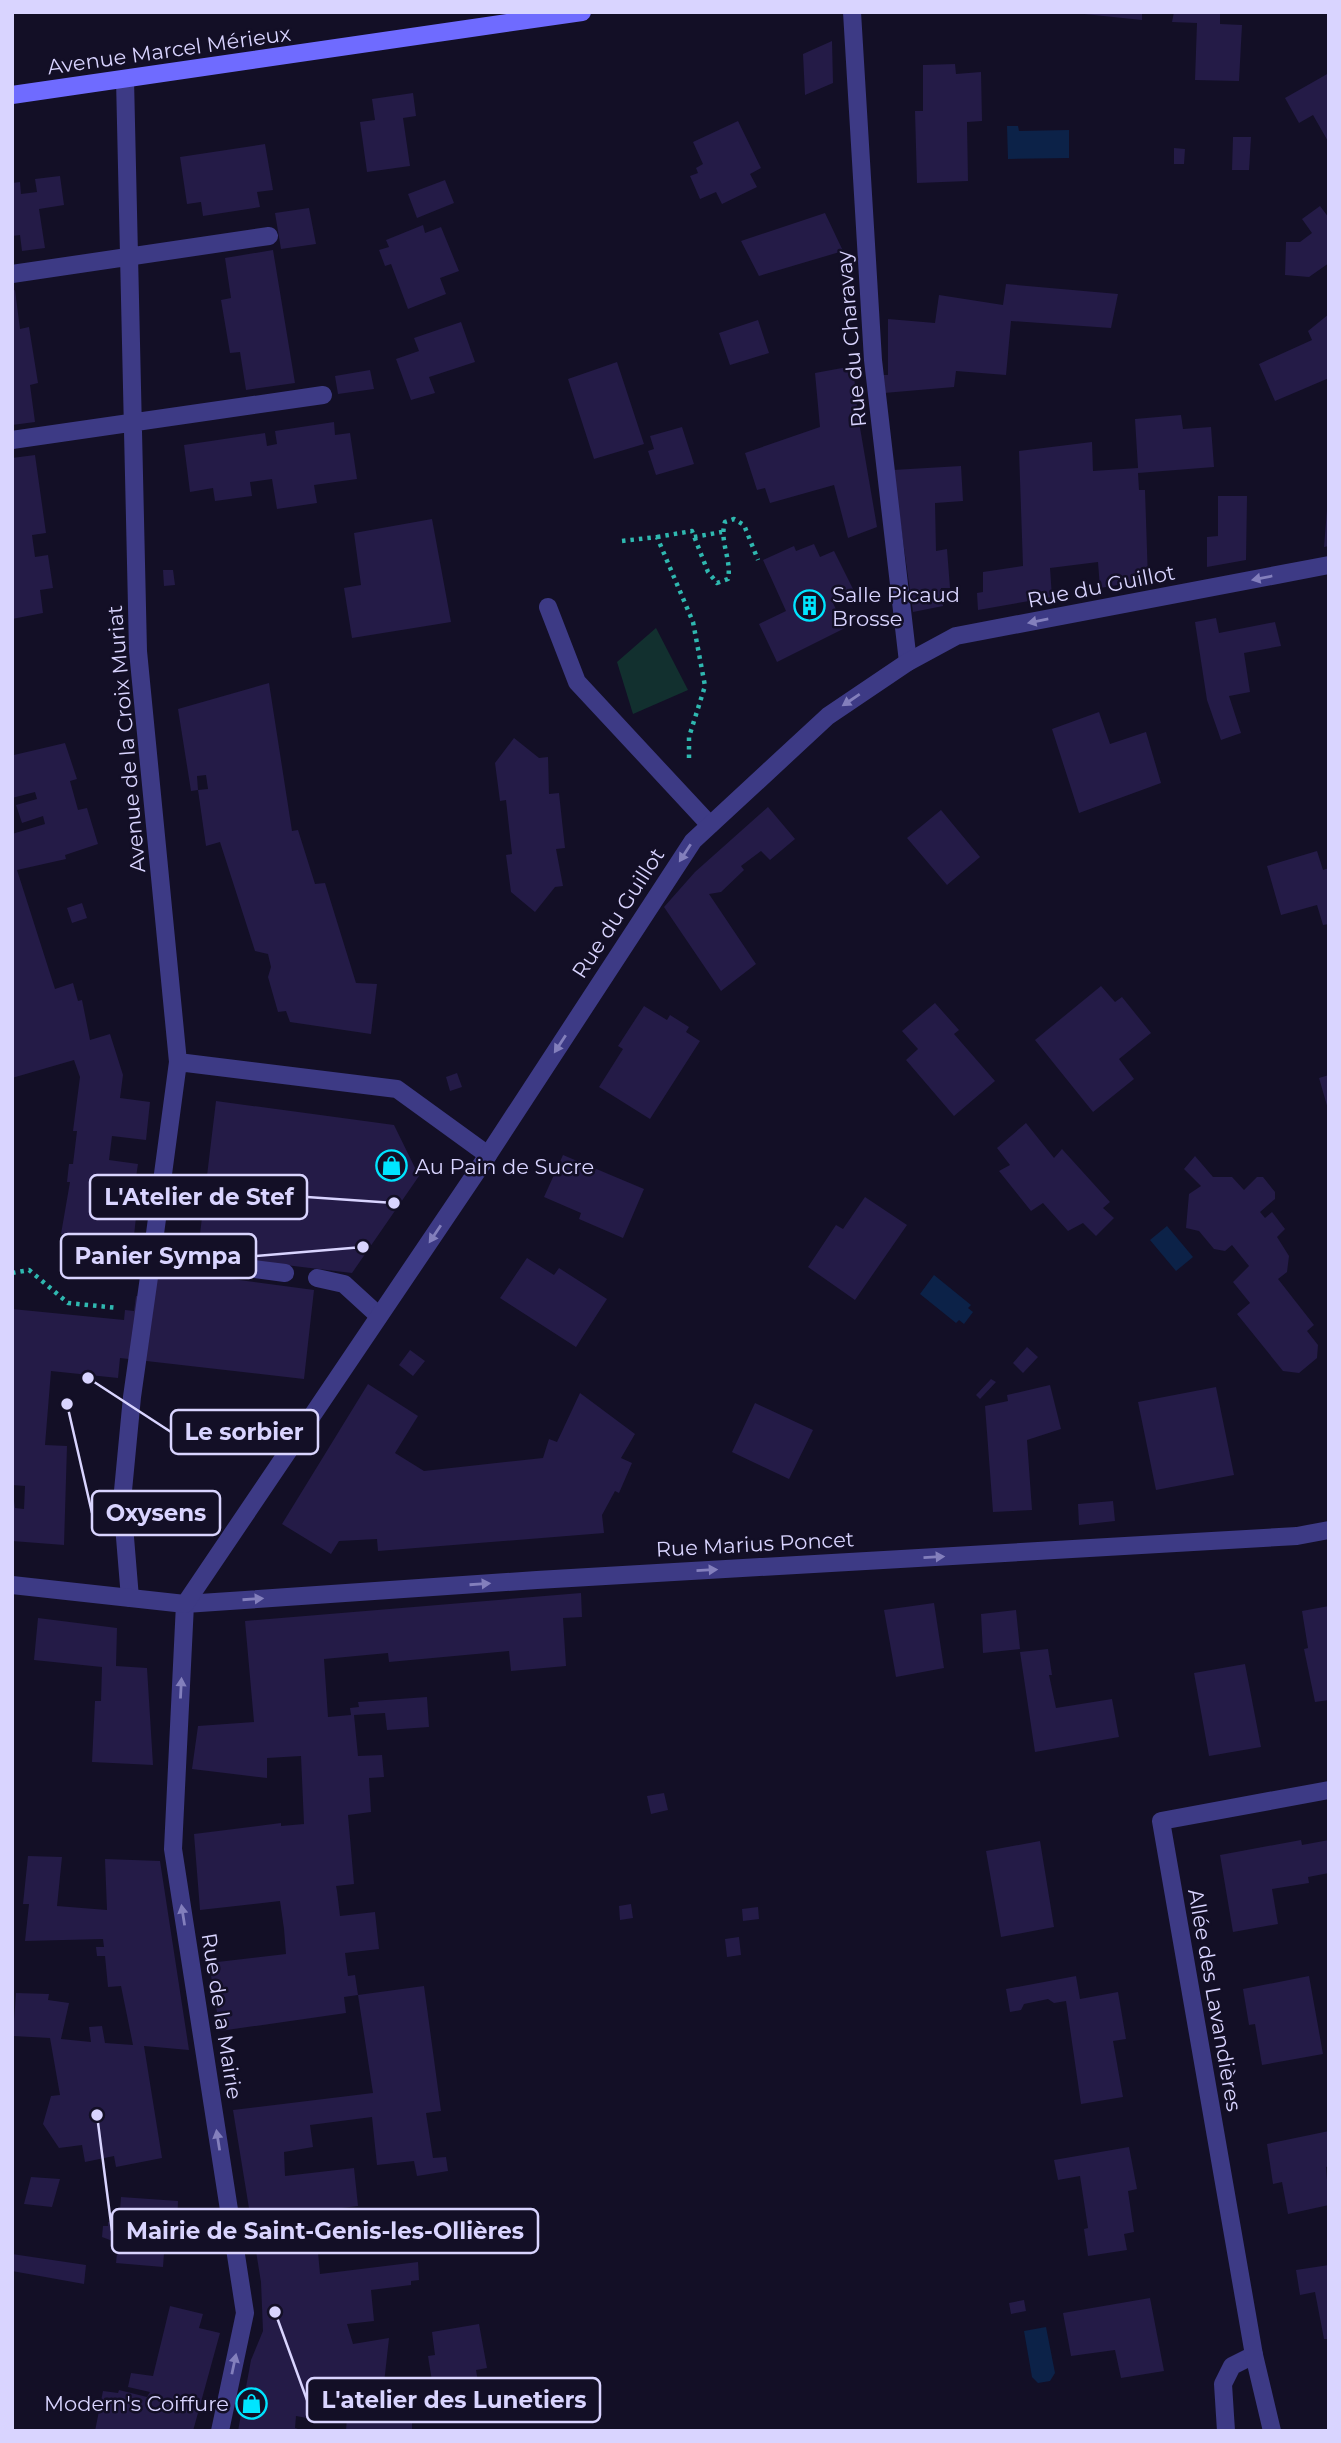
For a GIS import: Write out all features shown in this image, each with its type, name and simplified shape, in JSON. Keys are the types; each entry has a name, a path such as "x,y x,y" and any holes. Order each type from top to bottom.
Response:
{"main road":[{"name":"Avenue Marcel Mérieux","path":"12,95 582,12"}],"street":[{"name":"Rue du Charavay","path":"852,12 873,360 908,662"},
{"name":"Avenue de la Croix Muriat","path":"125,79 138,651 178,1062 122,1501 130,1598"},
{"path":"12,274 269,236"},
{"path":"12,439 323,395"},
{"name":"Rue du Guillot","path":"184,1604 488,1155 693,841 828,716 908,662 956,636 1329,565"},
{"path":"548,607 577,682 710,825"},
{"path":"178,1062 397,1089 488,1155"},
{"path":"152,1256 285,1273"},
{"path":"317,1278 344,1284 379,1315"},
{"name":"Rue Marius Poncet","path":"12,1584 184,1604 537,1580 1297,1536 1329,1530"},
{"name":"Rue de la Mairie","path":"184,1604 173,1849 245,2314 220,2431"},
{"name":"Allée des Lavandières","path":"1254,2355 1161,1821 1329,1790"},
{"path":"1226,2431 1223,2384 1232,2366 1254,2355 1272,2431"}],"path":[{"path":"622,541 692,531 708,572 717,583 728,579 730,568 722,532 725,522 734,519 744,525 758,561"},
{"path":"694,537 722,532"},
{"path":"657,537 693,622 705,686 689,737 690,804"},
{"path":"12,1273 29,1270 68,1303 145,1310"}],"green space":[{"path":"656,628 688,690 633,714 617,662"}],"water":[{"path":"1007,126 1018,126 1019,131 1069,130 1069,158 1008,159"},
{"path":"1167,1226 1193,1257 1176,1271 1150,1240"},
{"path":"934,1275 971,1305 968,1308 973,1312 964,1324 959,1320 956,1323 920,1294"},
{"path":"1046,2327 1055,2373 1050,2381 1038,2383 1032,2377 1024,2331"}],"building":[{"path":"1065,12 1142,12 1142,20"},
{"path":"1174,12 1220,12 1220,24 1242,25 1239,81 1195,80 1197,23 1172,22"},
{"path":"832,41 833,83 805,95 803,54"},
{"path":"955,64 956,74 981,72 982,121 967,122 968,181 917,183 915,111 923,111 923,65"},
{"path":"1329,73 1329,143 1313,115 1299,123 1285,98"},
{"path":"413,93 416,116 403,118 410,166 367,172 360,122 375,120 372,99"},
{"path":"738,121 761,168 750,174 757,187 722,204 716,192 700,199 690,176 698,173 696,168 703,164 693,142"},
{"path":"1233,137 1251,137 1249,170 1232,170"},
{"path":"265,144 273,190 257,192 260,207 203,216 201,202 187,204 180,157"},
{"path":"1174,148 1185,149 1184,164 1174,164"},
{"path":"60,176 64,205 39,209 45,248 22,251 20,235 12,236 12,183 20,182 21,194 37,192 35,179"},
{"path":"445,180 454,203 417,218 408,194"},
{"path":"1320,206 1329,218 1329,263 1309,277 1285,275 1286,242 1300,242 1312,233 1302,219"},
{"path":"309,208 316,244 281,249 275,213"},
{"path":"825,213 843,251 759,276 741,241"},
{"path":"423,225 425,233 441,227 459,271 440,278 446,294 408,309 391,264 385,266 379,250 389,247 386,240"},
{"path":"273,250 295,383 246,390 240,352 230,353 221,300 231,298 225,258"},
{"path":"1006,284 1118,294 1111,328 1011,321 1006,375 956,371 954,387 884,393 882,375 888,375 888,319 935,323 939,295 1003,305"},
{"path":"15,290 20,329 29,327 38,383 30,385 35,422 12,425 12,291"},
{"path":"1329,314 1329,378 1275,401 1259,364 1312,340 1308,331"},
{"path":"758,320 769,353 730,365 719,333"},
{"path":"461,322 475,362 429,377 435,393 411,400 396,359 419,351 414,338"},
{"path":"617,362 644,444 594,459 568,379"},
{"path":"853,366 858,416 877,527 848,538 834,485 770,503 765,488 757,490 745,453 820,427 815,373"},
{"path":"370,370 374,389 338,394 335,376"},
{"path":"1181,415 1183,429 1211,427 1214,467 1138,473 1139,490 1145,490 1148,580 1100,588 1098,562 1050,568 1052,597 978,610 977,593 983,592 983,572 1023,566 1019,451 1092,442 1093,471 1138,468 1135,419"},
{"path":"334,422 335,435 350,433 357,479 314,485 317,503 277,509 272,479 250,482 252,496 215,501 213,488 190,492 184,445 265,433 267,446 277,444 275,431"},
{"path":"682,427 694,464 656,475 648,451 654,449 650,436"},
{"path":"35,455 46,533 32,535 35,557 48,555 53,588 40,590 43,613 12,619 12,458"},
{"path":"961,466 963,501 935,503 936,551 947,549 950,588 941,588 943,606 913,612 893,470"},
{"path":"1218,496 1247,496 1246,560 1207,567 1207,537 1218,536"},
{"path":"1327,510 1329,546 1324,547"},
{"path":"432,519 451,622 352,638 344,588 361,585 354,533"},
{"name":"Salle Picaud Brosse","path":"814,544 820,557 834,551 854,591 832,601 845,628 777,662 759,624 786,611 763,560 794,546 796,551"},
{"path":"163,570 173,570 175,585 164,586"},
{"path":"1216,618 1219,633 1275,622 1281,646 1244,653 1250,692 1229,696 1241,733 1221,740 1207,700 1195,622"},
{"path":"269,683 292,831 298,830 315,884 325,883 356,983 377,984 371,1034 290,1022 286,1011 278,1012 268,977 271,967 268,954 255,951 220,842 206,846 198,790 191,791 178,709","holes":["206,775 208,789 198,790 197,776"]},
{"path":"1099,712 1110,744 1146,732 1161,783 1079,813 1052,729"},
{"path":"514,738 539,758 548,757 549,794 559,793 565,848 556,849 563,886 555,887 535,912 511,892 506,855 512,854 506,800 500,801 495,763"},
{"path":"65,743 77,779 70,781 78,810 87,808 98,844 65,855 66,859 17,870 55,989 73,983 78,1001 82,1000 90,1040 110,1034 123,1075 120,1098 150,1102 146,1140 112,1136 109,1160 138,1164 135,1184 106,1181 103,1203 137,1208 133,1245 61,1234 70,1182 67,1182 69,1164 73,1164 77,1131 73,1131 80,1077 74,1060 12,1078 12,834 45,824 43,816 22,823 16,805 37,799 35,792 12,798 12,759 14,755"},
{"path":"768,807 795,839 770,860 761,851 741,866 744,870 721,892 709,894 756,964 721,991 664,907 695,872"},
{"path":"941,810 980,857 947,885 907,838"},
{"path":"1317,851 1323,870 1329,868 1329,924 1323,925 1317,905 1281,915 1267,866"},
{"path":"82,903 87,918 72,923 67,908"},
{"path":"1101,986 1115,1002 1122,997 1151,1033 1119,1059 1134,1079 1093,1112 1035,1040"},
{"path":"935,1003 959,1030 954,1034 995,1081 954,1116 906,1060 918,1049 902,1031"},
{"path":"644,1006 667,1020 670,1015 689,1027 686,1032 700,1041 650,1119 599,1087 623,1049 618,1046"},
{"path":"457,1073 462,1087 450,1091 446,1077"},
{"path":"1329,1075 1329,1109 1328,1109 1319,1078"},
{"path":"216,1101 394,1125 419,1176 352,1273 218,1257 200,1234"},
{"path":"1026,1123 1054,1158 1062,1149 1110,1202 1103,1208 1114,1218 1096,1236 1083,1223 1068,1231 1043,1203 1031,1211 999,1171 1010,1165 997,1148"},
{"path":"563,1155 644,1189 623,1238 579,1219 581,1213 544,1197"},
{"path":"1195,1156 1213,1177 1232,1177 1244,1190 1257,1177 1263,1177 1275,1192 1275,1199 1260,1212 1265,1218 1272,1212 1285,1229 1277,1237 1289,1256 1287,1272 1278,1279 1314,1325 1307,1331 1318,1345 1317,1358 1299,1373 1283,1371 1237,1314 1250,1303 1233,1282 1249,1266 1232,1245 1225,1251 1214,1249 1199,1231 1186,1228 1189,1194 1201,1186 1184,1169"},
{"path":"865,1197 907,1225 855,1300 808,1267 836,1225 843,1229"},
{"path":"527,1258 554,1275 559,1268 607,1299 576,1347 500,1298"},
{"path":"151,1268 314,1290 304,1379 120,1358 118,1378 51,1371 45,1445 67,1446 64,1545 12,1541 12,1486 15,1508 24,1509 25,1486 12,1485 12,1309 124,1320 125,1310 134,1311 136,1296 147,1297"},
{"path":"1027,1347 1038,1357 1023,1373 1013,1363"},
{"path":"410,1350 425,1361 413,1376 399,1365"},
{"path":"991,1379 996,1382 980,1399 976,1395"},
{"path":"368,1384 418,1416 395,1453 424,1471 543,1458 549,1439 557,1442 580,1393 635,1434 621,1458 632,1463 619,1493 615,1491 602,1515 604,1533 378,1551 377,1539 339,1541 331,1554 282,1524"},
{"path":"1050,1385 1061,1429 1027,1440 1032,1510 993,1512 985,1406 1008,1401 1007,1395"},
{"path":"1216,1387 1234,1475 1156,1490 1138,1402"},
{"path":"755,1403 813,1430 789,1479 732,1452"},
{"path":"1113,1501 1115,1521 1079,1525 1078,1504"},
{"path":"581,1593 582,1617 563,1618 566,1666 511,1671 509,1651 389,1662 388,1653 324,1659 328,1717 351,1715 350,1708 359,1707 358,1702 427,1697 429,1727 387,1730 385,1713 354,1715 358,1756 382,1755 384,1777 369,1778 371,1812 348,1815 354,1884 336,1886 340,1916 375,1912 379,1949 345,1953 348,1976 355,1975 358,1995 344,1997 346,2013 220,2031 209,1963 286,1954 284,1929 280,1901 200,1910 194,1834 281,1823 281,1826 304,1824 301,1756 267,1758 267,1778 192,1769 198,1726 254,1722 245,1621"},
{"path":"934,1603 944,1668 896,1677 884,1610"},
{"path":"1329,1606 1329,1700 1315,1702 1304,1649 1308,1648 1302,1611"},
{"path":"1016,1610 1020,1649 983,1653 981,1614"},
{"path":"38,1618 117,1628 116,1666 147,1668 153,1765 92,1762 95,1701 101,1701 102,1667 34,1660"},
{"path":"1048,1649 1052,1675 1049,1675 1056,1708 1112,1699 1119,1737 1035,1752 1020,1652"},
{"path":"1245,1664 1261,1747 1209,1756 1194,1673"},
{"path":"664,1793 668,1810 651,1814 647,1796"},
{"path":"1301,1840 1302,1845 1329,1840 1329,1873 1308,1877 1309,1883 1272,1889 1278,1924 1233,1932 1220,1855"},
{"path":"1040,1841 1054,1927 1001,1937 986,1851"},
{"path":"28,1856 62,1857 57,1906 107,1910 105,1859 160,1861 189,2050 144,2046 162,2158 116,2167 114,2156 85,2162 82,2145 59,2148 43,2124 51,2096 60,2095 50,2038 13,2036 16,1993 49,1994 48,2000 69,2003 61,2039 91,2042 89,2027 102,2026 105,2043 133,2045 121,1986 108,1987 105,1956 97,1956 96,1947 104,1947 103,1939 25,1941 29,1904 23,1904"},
{"path":"631,1904 633,1918 620,1920 619,1906"},
{"path":"758,1907 759,1919 743,1921 742,1909"},
{"path":"739,1937 741,1955 727,1957 725,1939"},
{"path":"1076,1976 1080,1999 1118,1992 1126,2039 1113,2041 1123,2097 1081,2104 1066,2001 1054,2003 1048,1999 1024,2004 1021,2010 1010,2012 1006,1989"},
{"path":"1309,1976 1323,2054 1262,2065 1255,2024 1249,2025 1243,1989"},
{"path":"424,1986 441,2111 426,2113 433,2158 446,2157 448,2171 417,2176 414,2161 377,2165 372,2117 310,2125 313,2147 284,2152 285,2176 354,2168 358,2206 303,2213 304,2234 294,2234 295,2242 317,2241 320,2274 418,2262 419,2280 411,2281 411,2285 371,2290 374,2321 347,2324 353,2344 389,2338 380,2420 412,2419 412,2431 346,2431 347,2417 309,2411 307,2418 296,2416 295,2428 304,2431 238,2431 251,2360 263,2331 261,2282 233,2110 373,2093 358,1995"},
{"path":"1329,2131 1329,2166 1326,2167 1329,2205 1288,2214 1282,2182 1273,2184 1267,2144"},
{"path":"1129,2147 1137,2189 1128,2191 1134,2232 1124,2234 1127,2250 1088,2256 1084,2229 1088,2228 1080,2176 1058,2180 1054,2160"},
{"path":"31,2177 60,2179 52,2207 24,2204"},
{"path":"121,2197 178,2201 177,2226 166,2225 163,2267 116,2263 118,2243 102,2237 103,2226 108,2226 108,2222 119,2223"},
{"path":"12,2254 86,2265 84,2284 12,2271"},
{"path":"1329,2265 1329,2339 1324,2339 1315,2292 1300,2295 1296,2270"},
{"path":"1150,2298 1164,2371 1121,2378 1115,2350 1071,2356 1063,2313"},
{"path":"1024,2300 1026,2311 1011,2314 1009,2303"},
{"path":"170,2306 203,2314 199,2328 220,2333 193,2431 95,2431 103,2391 118,2393 119,2390 147,2397 150,2392 128,2387 131,2373 153,2376"},
{"path":"479,2324 487,2368 476,2370 483,2411 438,2419 428,2356 435,2355 432,2332"}],"place":[{"name":"Salle Picaud Brosse","path":"809,606"},
{"name":"Au Pain de Sucre","path":"392,1166"},
{"name":"L'Atelier de Stef","path":"394,1203"},
{"name":"Panier Sympa","path":"363,1247"},
{"name":"Le sorbier","path":"88,1378"},
{"name":"Oxysens","path":"67,1404"},
{"name":"Mairie de Saint-Genis-les-Ollières","path":"97,2115"},
{"name":"L'atelier des Lunetiers","path":"275,2312"},
{"name":"Modern's Coiffure","path":"252,2403"}]}
